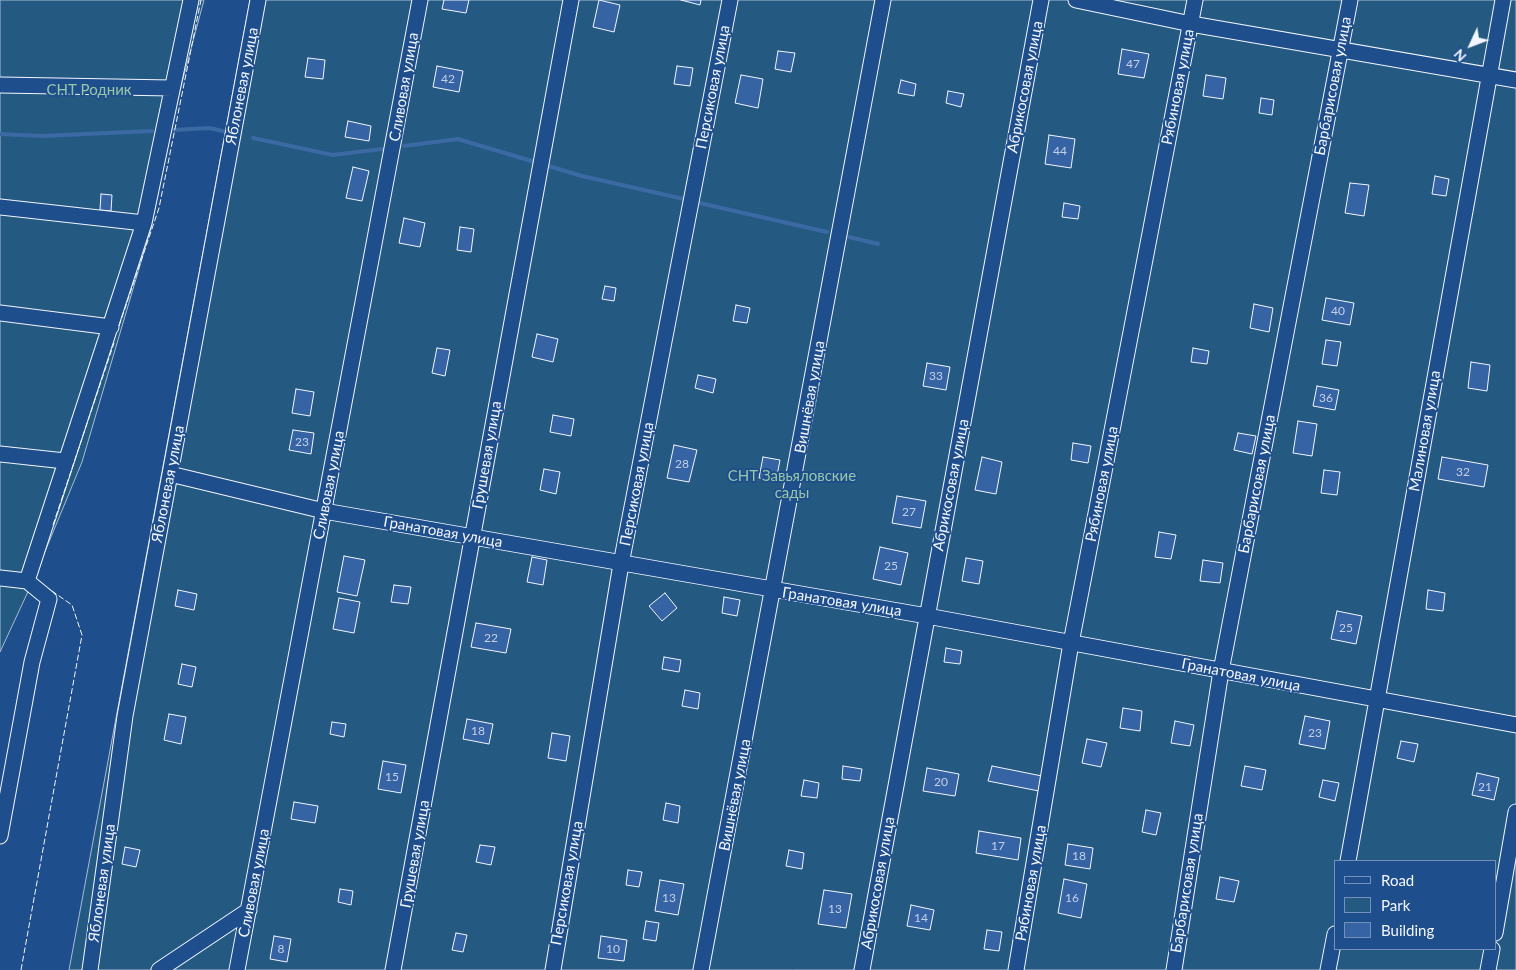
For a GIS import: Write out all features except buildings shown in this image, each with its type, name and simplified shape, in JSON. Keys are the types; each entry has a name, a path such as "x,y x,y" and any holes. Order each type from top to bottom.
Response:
{"street":[{"path":"27,581 144,223 191,0"},
{"name":"Яблоневая улица","path":"90,970 125,716 258,0"},
{"name":"Сливовая улица","path":"237,970 420,0"},
{"name":"Грушевая улица","path":"393,970 571,0"},
{"name":"Персиковая улица","path":"553,970 622,564 730,0"},
{"name":"Вишнёвая улица","path":"701,970 774,591 883,0"},
{"name":"Абрикосовая улица","path":"862,970 1041,0"},
{"path":"1076,0 1191,24 1516,80"},
{"name":"Рябиновая улица","path":"1016,970 1071,643 1195,0"},
{"name":"Барбарисовая улица","path":"1174,970 1221,671 1350,0"},
{"name":"Малиновая улица","path":"1348,860 1503,0"},
{"path":"0,85 172,88"},
{"path":"0,207 144,223"},
{"path":"0,314 111,327"},
{"path":"0,454 65,461"},
{"name":"Гранатовая улица","path":"170,474 324,511 774,591 927,616 1516,725"},
{"path":"0,578 27,581 49,599 32,662 0,836"},
{"path":"1496,927 1516,812"},
{"path":"159,970 248,910"},
{"path":"1328,970 1334,939"},
{"path":"1488,970 1492,950"}],"green space":[{"name":"СНТ Родник","path":"0,0 204,0 173,116 151,228 82,462 32,583 0,652"},
{"name":"СНТ Завьяловские сады","path":"250,0 1516,0 1516,970 69,970"}],"waterway":[{"path":"174,130 209,128 223,131"},
{"path":"0,134 41,136 152,131"},
{"path":"253,138 333,155 382,149"},
{"path":"404,146 458,139 538,163"},
{"path":"545,165 582,176 688,200"},
{"path":"695,202 827,232"},
{"path":"849,237 878,244"}],"fence":[{"path":"119,326 159,208 201,0"},
{"path":"53,525 114,343"},
{"path":"21,970 82,635 72,605 49,589"}]}
